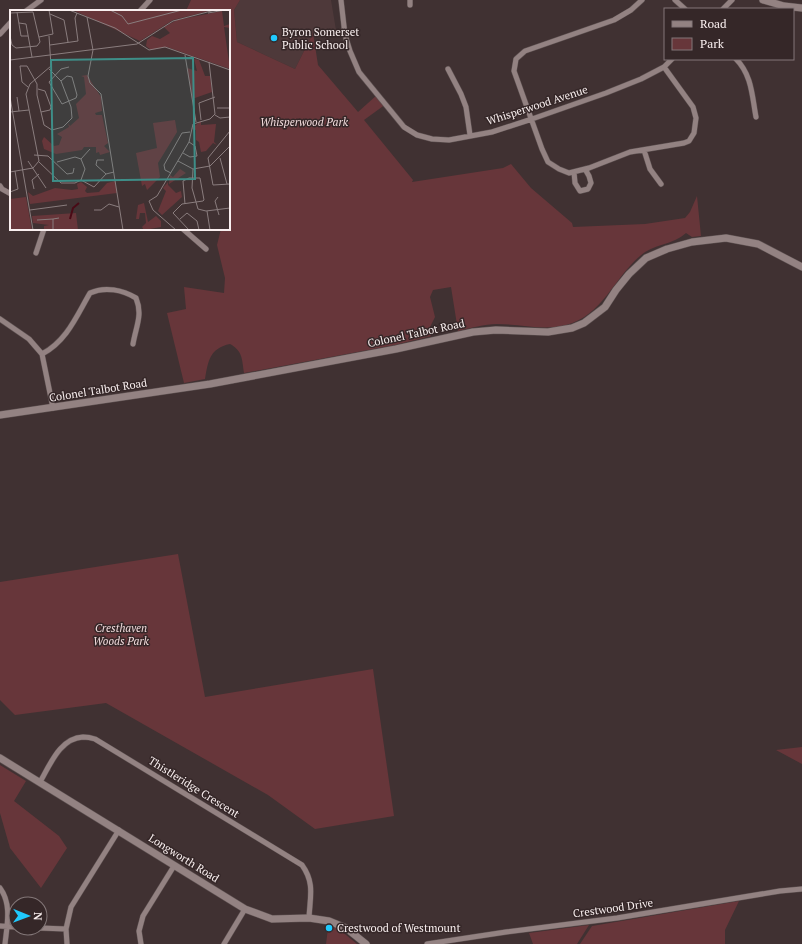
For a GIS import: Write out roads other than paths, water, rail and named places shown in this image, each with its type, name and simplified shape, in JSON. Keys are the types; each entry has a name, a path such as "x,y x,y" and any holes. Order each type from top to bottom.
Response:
{"main road":[{"path":"763,0 784,6 802,8"},
{"name":"Colonel Talbot Road","path":"0,415 210,384 473,332 496,330 548,332 572,328 584,323 605,307 629,274 646,258 667,249 692,242 726,238 758,244 802,267"},
{"name":"Longworth Road","path":"0,758 245,909 272,919 309,918 337,924 346,928 366,944"}],"street":[{"path":"27,10 41,0"},
{"path":"141,10 150,0"},
{"name":"Whisperwood Avenue","path":"341,0 345,35 359,72 404,127 417,135 432,139 449,140 492,132 532,119 641,79 664,67 671,60"},
{"path":"642,0 631,10 614,20 525,52 516,59 514,70 548,162 569,173 585,169 630,152 689,141 694,133 696,118 693,107 664,67"},
{"path":"675,0 684,8"},
{"path":"724,8 732,0"},
{"path":"0,34 10,23"},
{"path":"737,60 744,67 748,77 756,117"},
{"path":"448,69 466,107 470,135"},
{"path":"644,150 650,168 661,184"},
{"path":"574,172 575,183 580,191 588,189 591,183 585,169"},
{"path":"1,189 10,194"},
{"path":"36,253 44,230"},
{"path":"184,230 206,249"},
{"path":"42,354 52,348 68,332 90,292 102,289 127,292 136,298 140,307 139,319 133,344"},
{"path":"0,320 29,339 42,354 53,408"},
{"name":"Thistleridge Crescent","path":"40,782 62,746 71,740 83,737 96,738 302,865 308,875 311,886 309,918"},
{"path":"67,944 66,929 71,907 119,830"},
{"path":"141,944 140,931 143,916 174,866"},
{"path":"0,888 8,905 5,944"},
{"name":"Crestwood Drive","path":"427,944 617,918 780,891 802,889"},
{"path":"224,944 245,909"},
{"path":"0,926 7,927"},
{"path":"48,928 66,929"}],"place":[{"name":"Byron Somerset Public School","path":"274,38"},
{"name":"Crestwood of Westmount","path":"329,928"}],"park label":[{"name":"Whisperwood Park","path":"304,122"},
{"name":"Cresthaven Woods Park","path":"121,634"}]}
